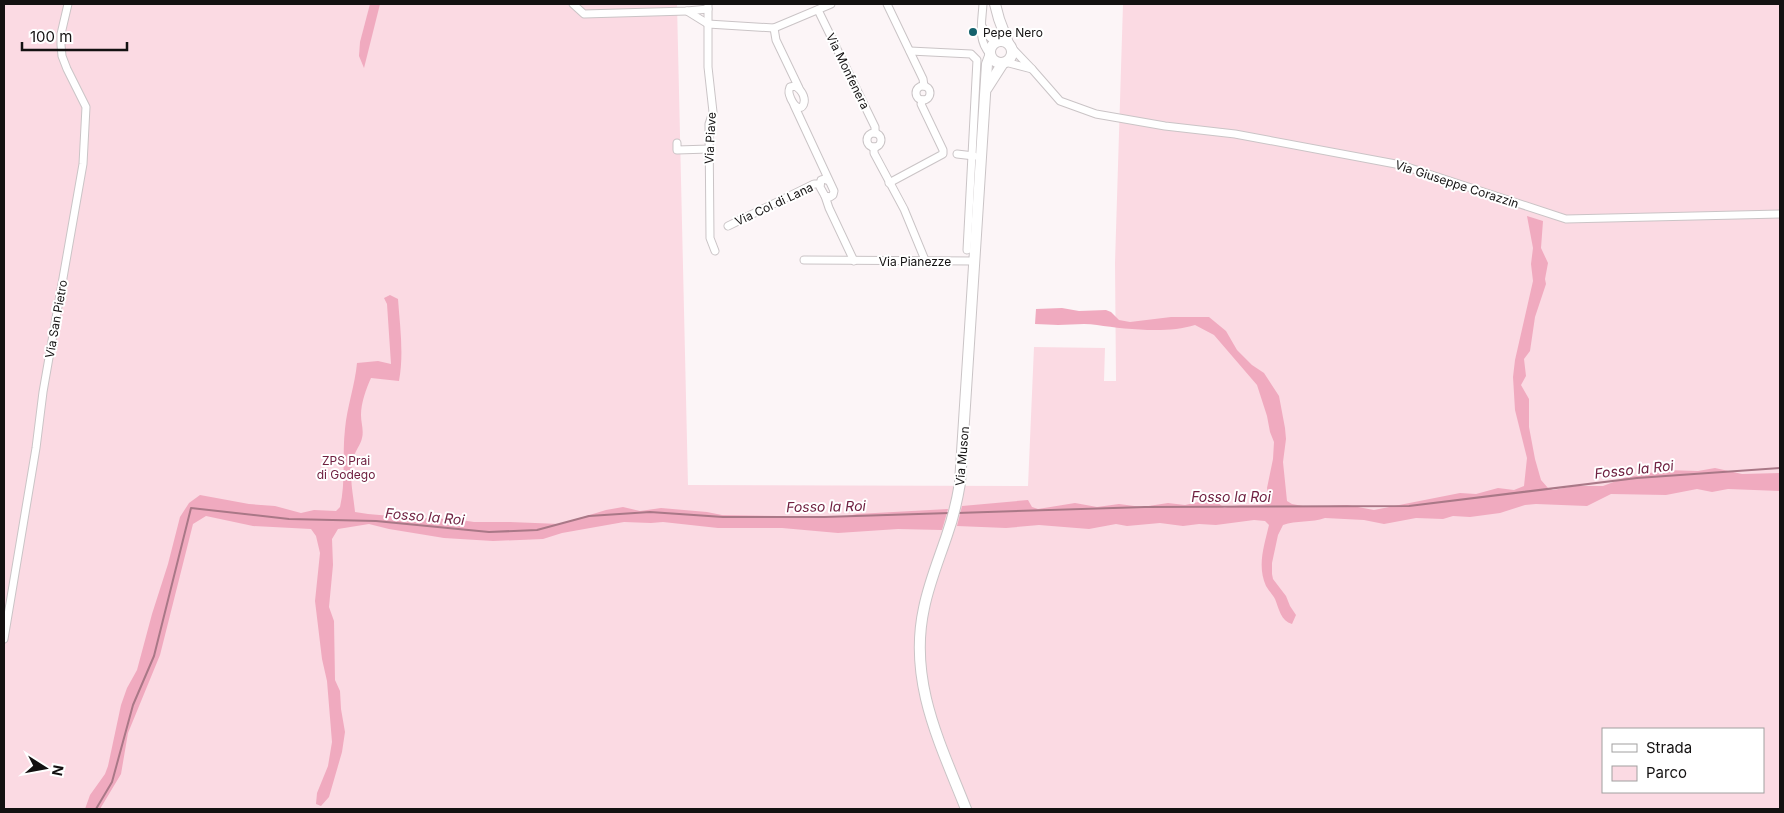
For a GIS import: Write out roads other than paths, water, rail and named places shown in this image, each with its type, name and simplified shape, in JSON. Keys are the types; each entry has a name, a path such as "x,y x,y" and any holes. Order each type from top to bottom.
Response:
{"main road":[{"name":"Via Muson","path":"985,91 989,83 1011,56 1010,46 995,4"},
{"name":"Via Muson","path":"966,809 932,724 924,695 920,639 924,607 955,508 963,462 975,261 972,227 977,156 987,64 991,46 995,42 999,19"},
{"path":"995,42 1002,40 1010,46"},
{"path":"990,55 996,62 1004,63"}],"street":[{"name":"Via San Pietro","path":"4,639 36,448 43,392 82,164 86,107 62,56 61,45 61,34 68,4"},
{"name":"Via Piave","path":"573,4 584,14 686,11 708,6 708,67 713,112 709,124 710,238 715,251"},
{"path":"686,11 708,24 774,28 831,4"},
{"path":"887,4 910,51 924,86 930,92 929,97 922,100 921,104 943,153"},
{"path":"983,4 980,36 984,48 990,55"},
{"name":"Via Monfenera","path":"818,10 875,127 875,133 868,138 869,145 874,147 874,153 904,209 925,260"},
{"path":"982,26 986,34 995,42"},
{"path":"774,28 776,40 795,84 805,100 805,105 802,107 799,116"},
{"name":"Via Giuseppe Corazzin","path":"1010,46 1060,101 1096,114 1165,126 1235,134 1401,165 1566,219 1780,214"},
{"path":"889,183 941,156 943,153 977,156 977,60 971,54 910,51"},
{"path":"1004,63 1032,69"},
{"path":"795,84 788,90 789,94 794,105 798,108 802,107"},
{"name":"Via Col di Lana","path":"794,105 824,179 834,191 833,195 827,196 829,208 854,261"},
{"path":"677,143 677,150 709,149"},
{"name":"Via Col di Lana","path":"728,226 824,179"},
{"path":"967,250 972,227"},
{"name":"Via Pianezze","path":"804,260 975,261"}],"waterway":[{"name":"Fosso la Roi","path":"957,513 1145,507 1409,506 1637,478 1780,468"},
{"name":"Fosso la Roi","path":"96,809 112,782 133,705 154,656 191,508 289,519 376,521 489,532 537,530 589,516 650,512 723,517 824,517 950,513"}],"place":[{"name":"Pepe Nero","path":"973,32"}],"park label":[{"name":"ZPS Prai di Godego","path":"346,467"}]}
